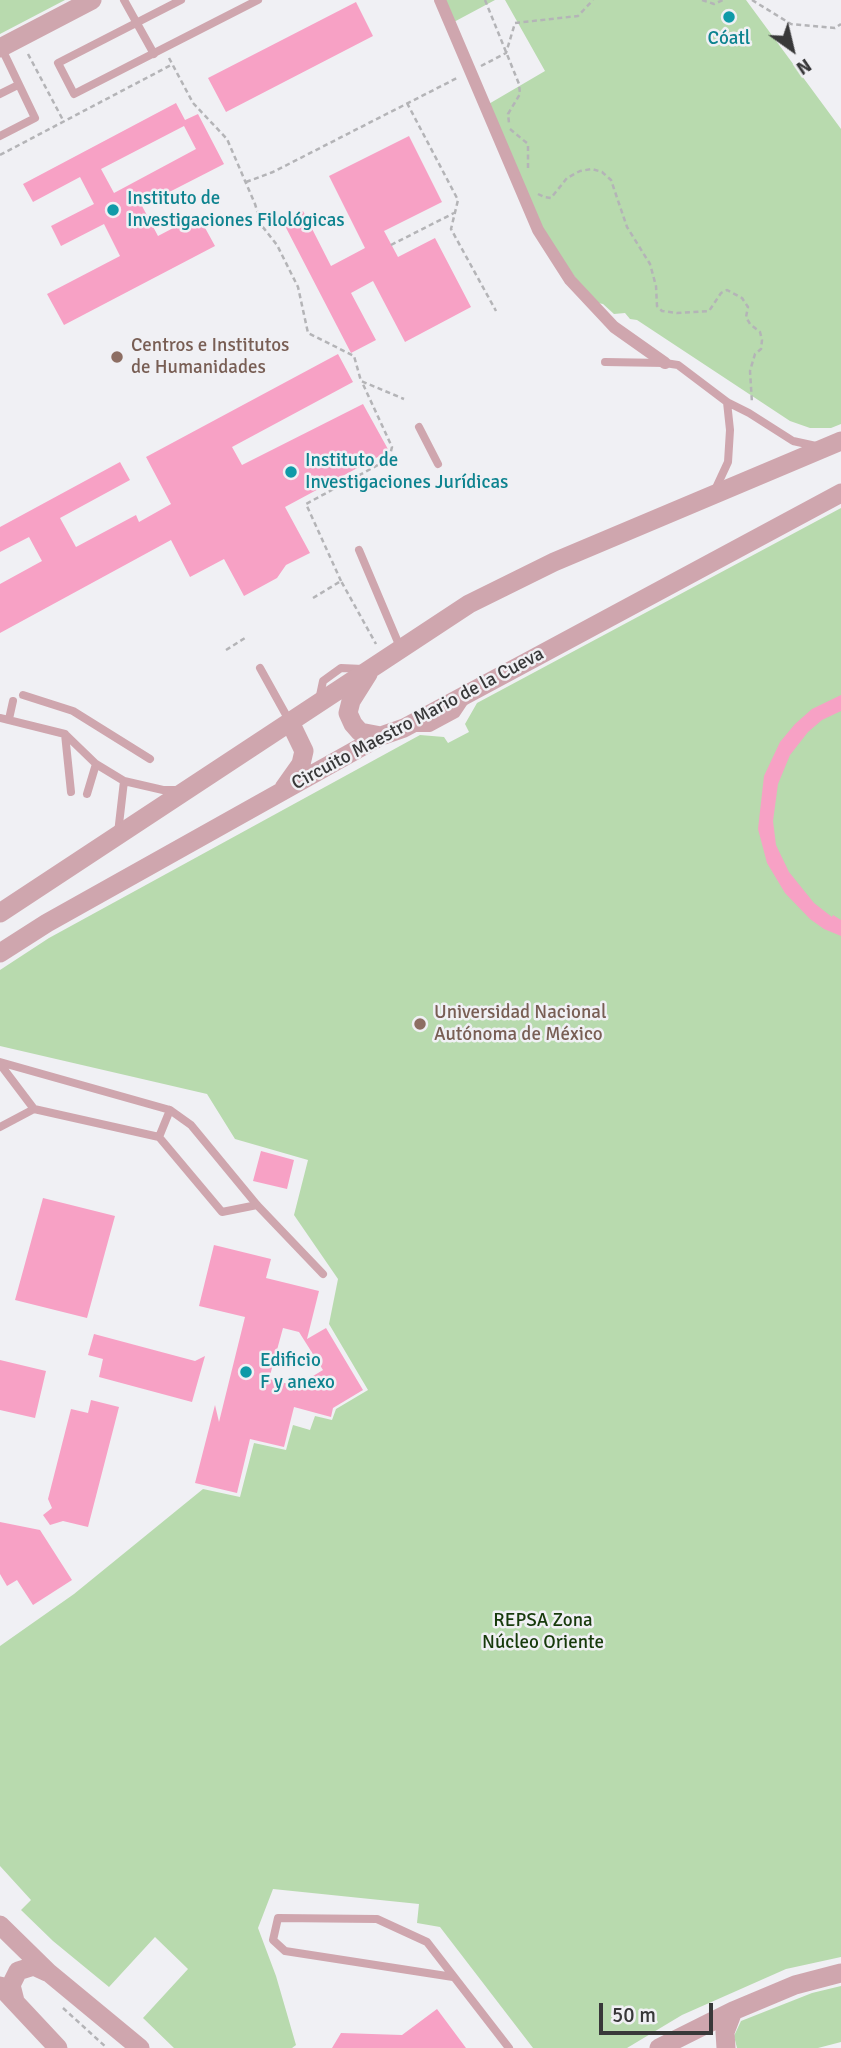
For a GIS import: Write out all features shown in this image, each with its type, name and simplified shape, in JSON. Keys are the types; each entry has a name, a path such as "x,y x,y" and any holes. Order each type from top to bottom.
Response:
{"street":[{"path":"1,47 92,0"},
{"path":"440,0 538,230 570,279 614,327 664,363"},
{"path":"0,913 469,604 554,562 832,445"},
{"name":"Circuito Maestro Mario de la Cueva","path":"0,953 47,923 381,736 404,728 841,493"},
{"path":"381,736 360,732 348,713 351,701 385,660"},
{"path":"279,794 301,764 304,751 290,722"},
{"path":"0,903 20,900"},
{"path":"0,1925 48,1972 140,2048"},
{"path":"15,2001 11,1985 18,1971 34,1966 48,1972"},
{"path":"659,2048 733,2011 795,1985 841,1973"},
{"path":"0,1986 58,2048"},
{"path":"726,2048 724,2032 733,2011"}],"lane":[{"path":"124,0 154,54"},
{"path":"181,0 58,63 74,94 258,0"},
{"path":"0,136 35,118 1,47"},
{"path":"0,94 18,85"},
{"path":"605,362 678,365 727,402 755,416 793,441 832,445"},
{"path":"712,496 728,463 730,430 727,402"},
{"path":"419,427 438,464"},
{"path":"359,550 385,660"},
{"path":"260,668 290,722"},
{"path":"23,695 73,711 150,759"},
{"path":"13,701 5,719 65,734 96,764 124,780 163,790 186,790"},
{"path":"65,734 71,792"},
{"path":"87,794 96,764"},
{"path":"118,835 124,780"},
{"path":"0,1063 34,1109"},
{"path":"0,1063 170,1110 191,1125 257,1205 323,1275"},
{"path":"0,1127 34,1109 159,1137 222,1212 257,1205"},
{"path":"159,1137 170,1110"},
{"path":"453,1977 285,1951 273,1940 278,1919 377,1919 427,1942 509,2048"}],"path":[{"path":"485,0 519,84 520,94 508,114 509,129 528,144 528,171"},
{"path":"246,183 506,53 515,23 578,16 593,0"},
{"path":"702,0 714,4 723,0"},
{"path":"752,0 791,24 835,28 841,24"},
{"path":"19,38 64,122"},
{"path":"164,48 193,103 227,139 262,226 277,245 298,287 308,333 354,356 361,381 392,447 389,459 306,504 341,581 385,660"},
{"path":"0,155 173,64"},
{"path":"407,103 458,200 452,229 496,312"},
{"path":"534,191 544,198 551,198 567,178 580,171 592,169 602,172 611,180 627,227 654,272 657,306 662,311 709,311 721,293 727,290 742,298 748,307 746,317 760,332 762,340 761,349 755,354 750,371 755,416"},
{"path":"391,245 456,212"},
{"path":"361,381 404,398"},
{"path":"313,598 341,581"},
{"path":"226,650 246,638"}],"green space":[{"path":"0,0 65,0 0,34"},
{"path":"443,0 495,0 452,23"},
{"path":"505,0 746,0 841,129 841,424 831,428 810,428 790,421 637,320 630,319 625,313 614,314 598,303 577,280 539,228 487,105 545,71"},
{"name":"REPSA Zona Núcleo Oriente","path":"841,508 841,1957 786,1969 682,2015 627,2048 533,2048 440,1927 417,1923 419,1904 273,1889 258,1928 276,1976 296,2045 292,2048 174,2048 143,2018 188,1969 155,1937 109,1987 53,1941 21,1910 31,1900 0,1866 0,1646 74,1594 203,1489 240,1497 254,1443 286,1450 293,1425 310,1430 315,1416 332,1420 336,1409 368,1390 329,1324 338,1279 294,1215 308,1160 235,1139 207,1094 0,1046 0,970 49,938 420,735 444,737 448,743 469,732 465,724 477,703"},
{"path":"841,1986 841,2042 818,2048 737,2048 734,2036 741,2021 812,1993"}],"building":[{"path":"356,2 373,36 226,112 208,78"},
{"name":"Instituto de Investigaciones Filológicas","path":"176,103 185,120 198,114 224,164 142,206 158,236 198,215 215,246 64,325 47,294 120,256 104,224 61,246 51,226 94,204 80,177 33,202 23,184","holes":["184,126 196,149 114,193 101,169"]},
{"path":"409,136 442,202 384,231 398,257 435,238 471,307 405,342 373,281 351,293 376,340 351,353 283,222 303,211 331,266 365,248 329,176"},
{"name":"Instituto de Investigaciones Jurídicas","path":"338,354 353,382 232,447 242,465 363,404 389,451 285,507 310,553 286,565 277,578 244,596 224,559 190,577 171,540 0,633 0,584 42,561 29,537 0,552 0,527 120,462 130,480 60,518 76,547 136,515 139,522 171,504 146,457"},
{"path":"841,695 841,711 822,720 808,732 790,755 778,784 773,821 776,845 789,872 814,903 832,917 833,915 841,920 841,936 810,919 785,893 767,863 758,829 764,776 780,742 812,709"},
{"path":"261,1151 294,1160 287,1189 253,1181"},
{"path":"43,1198 115,1216 87,1318 15,1300"},
{"name":"Edificio F y anexo","path":"214,1245 271,1259 266,1278 319,1291 307,1339 326,1328 363,1390 333,1408 331,1417 294,1407 284,1447 250,1439 237,1493 195,1483 215,1405 219,1422 245,1317 199,1306","holes":["283,1328 299,1332 323,1370 303,1382 293,1379 292,1385 269,1379"]},
{"path":"94,1334 195,1361 205,1356 192,1402 99,1377 103,1359 88,1355"},
{"path":"0,1360 46,1371 35,1418 0,1410"},
{"path":"91,1400 119,1407 88,1527 63,1521 50,1525 43,1515 52,1508 48,1499 71,1409 88,1413"},
{"path":"0,1522 40,1530 72,1580 33,1605 17,1580 7,1586 0,1574"},
{"path":"437,2009 466,2048 332,2048 341,2033 402,2035"}],"place":[{"name":"Cóatl","path":"729,17"},
{"name":"Instituto de Investigaciones Filológicas","path":"113,210"},
{"name":"Centros e Institutos de Humanidades","path":"117,357"},
{"name":"Instituto de Investigaciones Jurídicas","path":"291,472"},
{"name":"Universidad Nacional Autónoma de México","path":"420,1024"},
{"name":"Edificio F y anexo","path":"246,1372"}]}
